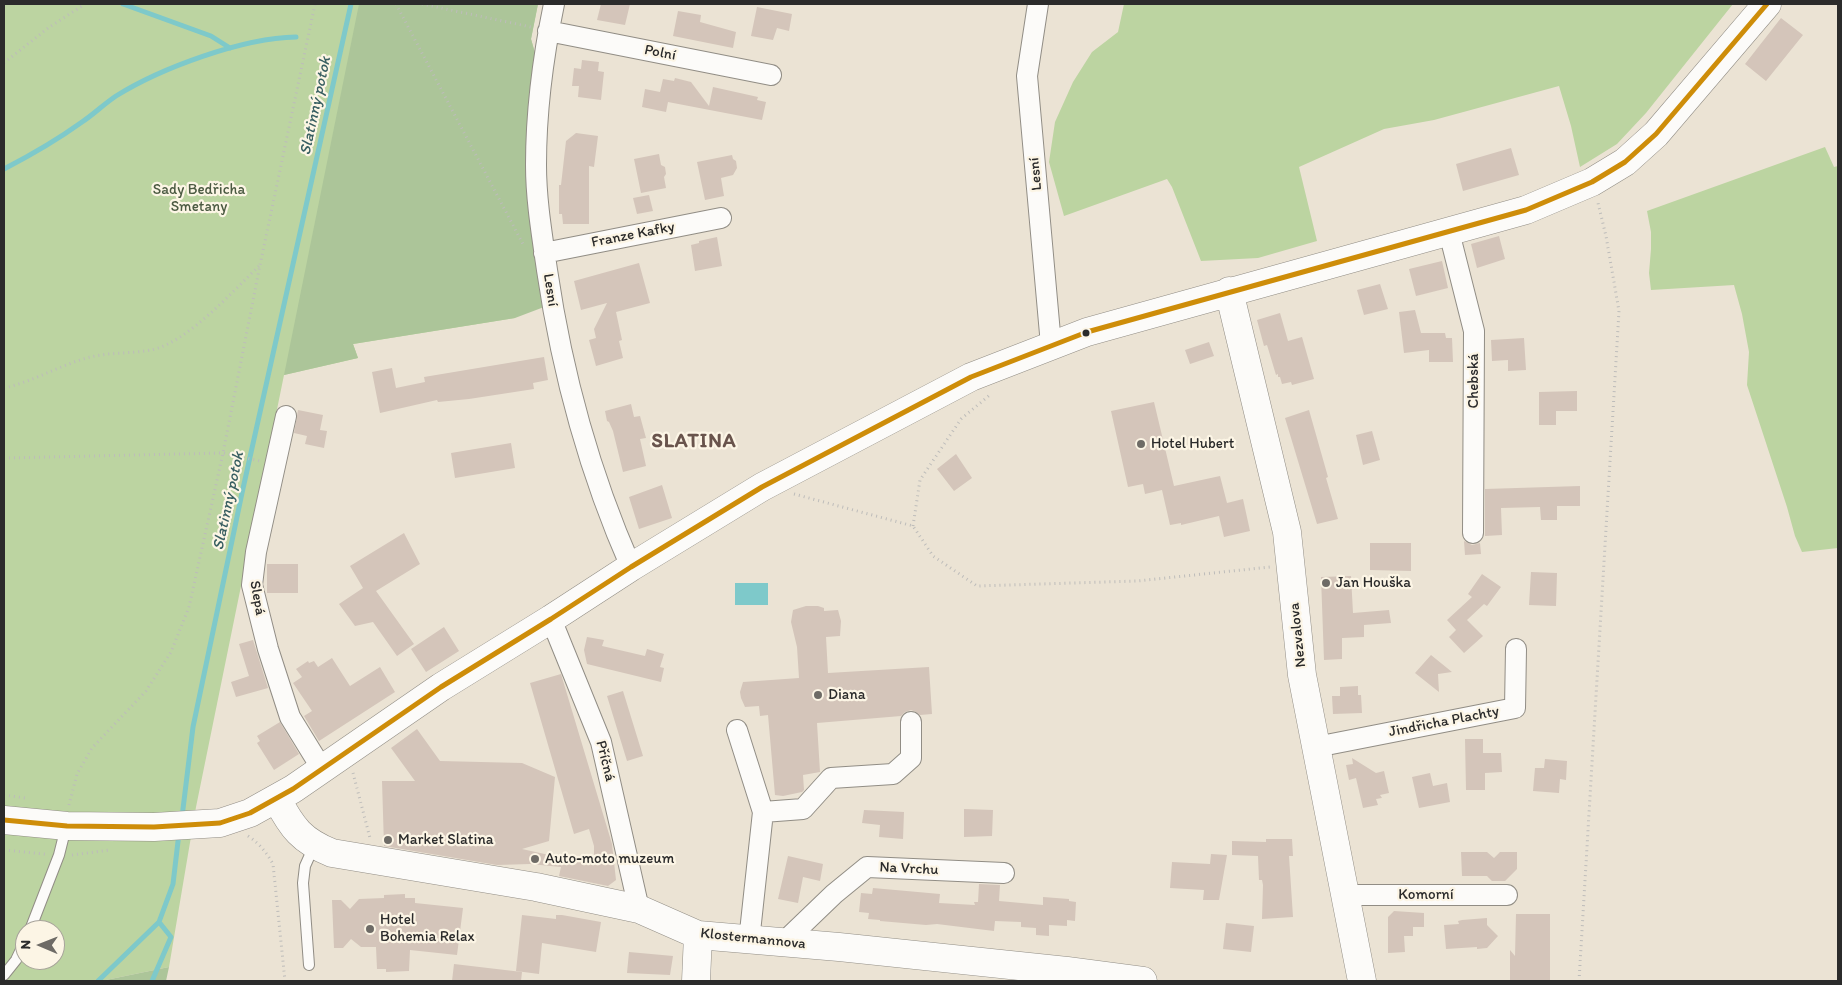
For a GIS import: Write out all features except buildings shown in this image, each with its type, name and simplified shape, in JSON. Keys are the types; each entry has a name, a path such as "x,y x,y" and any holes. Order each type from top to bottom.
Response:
{"street":[{"name":"Lesní","path":"554,4 548,31 538,114 537,204 553,312 567,380 587,451 610,519 631,567"},
{"name":"Lesní","path":"1038,4 1028,76 1051,345"},
{"path":"4,820 67,826 158,827 197,826 220,823 250,814 277,799 333,762 441,687 762,487 971,378 1086,332 1526,210 1592,182 1625,162 1656,134 1767,4"},
{"name":"Polní","path":"548,31 771,75"},
{"name":"Franze Kafky","path":"544,253 721,218"},
{"name":"Chebská","path":"1449,232 1474,331 1473,534"},
{"name":"Nezvalova","path":"1229,291 1288,532 1302,675 1362,981"},
{"name":"Slepá","path":"286,416 256,552 252,584 268,649 290,717 333,762"},
{"name":"Příčná","path":"551,619 601,742 639,909"},
{"name":"Jindřicha Plachty","path":"1316,747 1515,708 1516,650"},
{"path":"763,812 803,809 831,778 893,774 911,758 911,722"},
{"path":"737,730 763,812 749,941"},
{"name":"Klostermannova","path":"277,799 286,817 298,832 314,846 332,853 536,887 639,909 698,936 839,947 1143,981"},
{"name":"Na Vrchu","path":"783,943 834,894 866,867 1004,873"},
{"name":"Komorní","path":"1345,895 1507,895"},
{"path":"696,981 698,936"}],"lane":[{"path":"34,920 59,855 67,826"},
{"path":"309,965 303,883 306,866 314,846"},
{"path":"4,975 15,961"}],"path":[{"path":"4,63 48,28 85,4"},
{"path":"67,826 69,804 77,774 92,748 146,691 172,652 189,607 223,453 315,4"},
{"path":"396,4 525,247 544,253"},
{"path":"422,4 512,21 548,31"},
{"path":"1580,981 1618,311 1606,236 1592,182"},
{"path":"4,388 15,386 89,357 153,350 172,341 196,324 260,265"},
{"path":"913,526 920,480 961,419 999,388"},
{"path":"4,458 223,453 268,462"},
{"path":"762,487 913,526 933,556 977,586 1138,581 1291,565"},
{"path":"333,762 353,772 375,860"},
{"path":"243,834 258,843 266,852 272,864 285,981"}],"green space":[{"name":"Sady Bedřicha Smetany","path":"4,4 538,4 531,39 537,60 515,318 353,344 358,358 284,375 196,807 169,967 101,981 4,981"},
{"path":"359,4 538,4 531,39 537,60 544,307 515,318 353,344 358,358 284,375"},
{"path":"1124,4 1733,4 1646,113 1617,144 1580,167 1571,126 1559,86 1434,120 1384,129 1299,167 1317,241 1258,258 1201,261 1172,187 1167,179 1064,216 1049,162 1055,122 1073,82 1092,52 1118,32"},
{"path":"1825,147 1834,167 1838,166 1838,548 1802,552 1795,536 1747,385 1749,352 1734,285 1651,290 1649,273 1651,232 1647,211"},
{"path":"169,967 166,981 101,981"}],"water":[{"path":"735,583 768,583 768,605 735,605"}],"waterway":[{"path":"123,4 211,36 230,48"},
{"name":"Slatinný potok","path":"182,817 193,727 242,493 351,4"},
{"path":"4,169 63,135 134,85 178,65 251,43 296,37"},
{"name":"Slatinný potok","path":"98,981 159,922 173,884 179,833"},
{"path":"152,981 171,937 159,922"}],"transit line":[{"path":"4,820 67,826 154,827 220,823 250,813 293,789 441,687 762,487 971,377 1087,332 1526,210 1592,182 1625,162 1656,134 1767,4"}],"place":[{"name":"Hotel Hubert","path":"1141,444"},
{"name":"Jan Houška","path":"1326,583"},
{"name":"Diana","path":"818,695"},
{"name":"Market Slatina","path":"388,840"},
{"name":"Auto-moto muzeum","path":"535,859"},
{"name":"Hotel Bohemia Relax","path":"370,929"}],"district":[{"name":"SLATINA","path":"694,442"}]}
